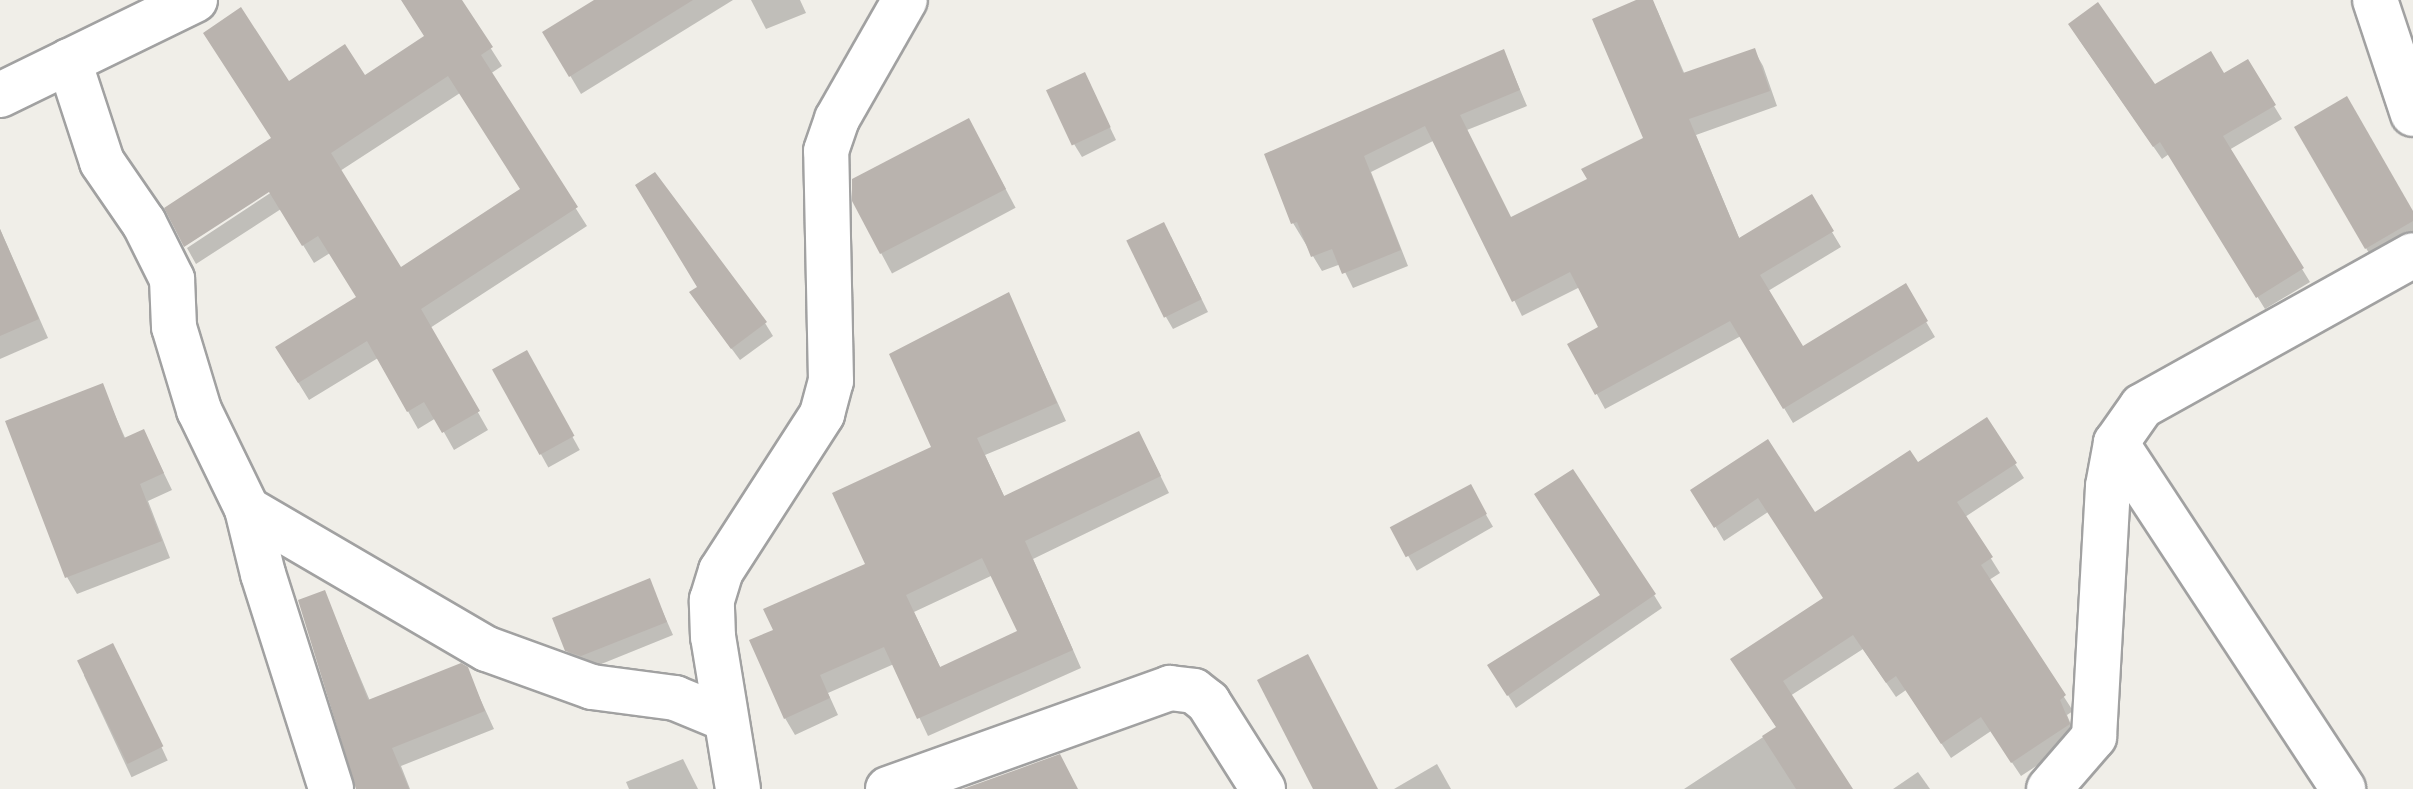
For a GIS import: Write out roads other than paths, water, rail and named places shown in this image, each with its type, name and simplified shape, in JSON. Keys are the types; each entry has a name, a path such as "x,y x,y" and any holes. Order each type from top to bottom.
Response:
{"street":[{"path":"0,95 195,0"},
{"path":"738,789 712,600 721,571 822,414 831,381 826,151 837,119 905,0"},
{"path":"2375,0 2413,114"},
{"path":"69,61 102,162 144,223 172,279 174,327 199,410 217,456 247,509 331,789"},
{"path":"2049,789 2094,737 2108,486 2116,443 2142,406 2413,255"},
{"path":"2116,443 2343,789"},
{"path":"247,509 487,649 592,687 675,698 726,719"},
{"path":"888,789 1170,688 1194,691 1208,702 1263,789"}]}
